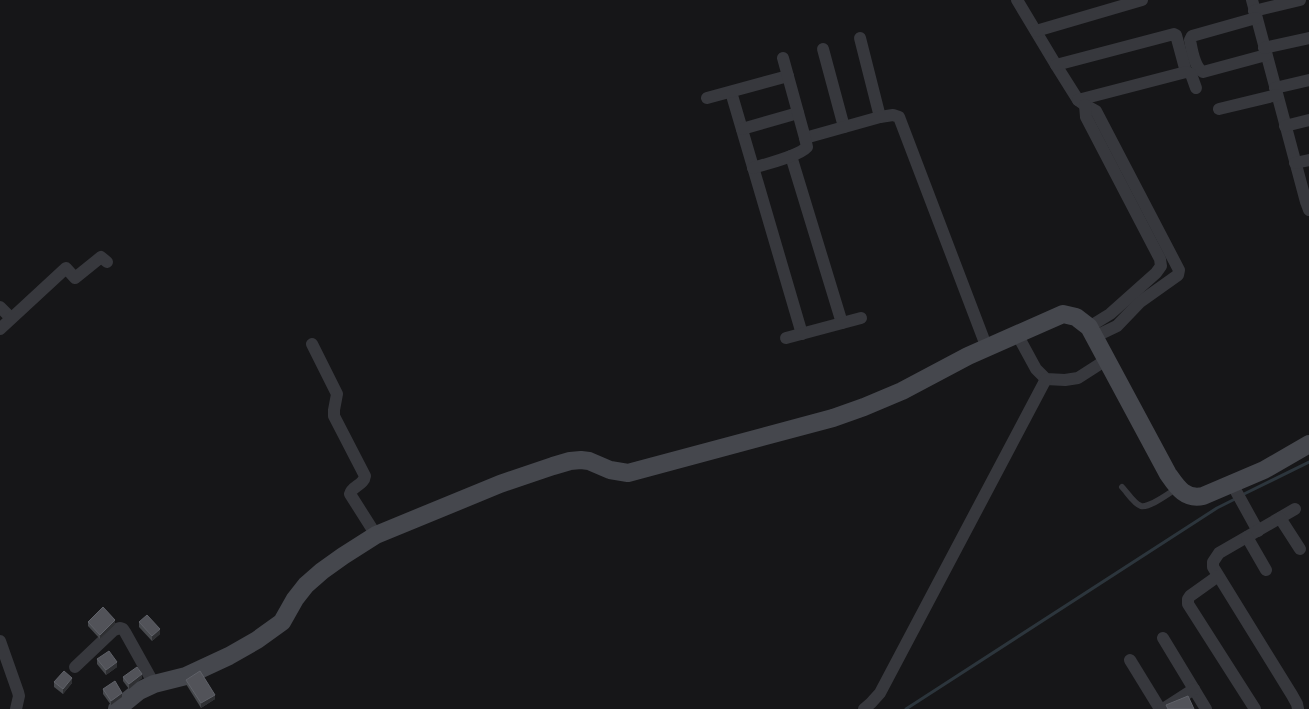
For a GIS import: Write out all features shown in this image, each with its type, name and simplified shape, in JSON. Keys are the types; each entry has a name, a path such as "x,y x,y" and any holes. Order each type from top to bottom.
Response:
{"street":[{"path":"1017,0 1056,65 1082,102 1086,117 1162,266 1156,274 1091,332"},
{"path":"1036,31 1142,0"},
{"path":"1300,0 1254,10 1192,36 1190,40 1191,46 1197,65 1200,71 1203,72 1309,38"},
{"path":"1254,10 1295,163 1308,204"},
{"path":"1056,65 1174,34 1176,35 1186,72"},
{"path":"860,38 880,117"},
{"path":"823,49 844,127"},
{"path":"753,168 791,156 805,150 807,147 783,58"},
{"path":"1082,102 1186,72 1191,74 1196,88"},
{"path":"707,98 788,76"},
{"path":"1219,109 1309,80"},
{"path":"731,92 802,334"},
{"path":"1082,102 1096,111 1179,270 1178,275 1140,302 1117,326 1091,332"},
{"path":"742,129 798,113"},
{"path":"806,138 880,117 893,115 899,118 987,348"},
{"path":"1285,126 1309,120"},
{"path":"791,156 842,323"},
{"path":"1295,163 1309,160"},
{"path":"0,329 66,268 75,278 101,257 107,262"},
{"path":"0,307 11,318"},
{"path":"117,709 140,691 154,684 186,676 229,656 257,640 282,622 300,591 306,585 336,561 376,535 500,484 562,464 581,460 589,461 610,470 628,473 833,418 902,391 987,348 1063,314 1076,317 1091,332 1168,474 1178,488 1190,496 1203,496 1234,488 1309,444"},
{"path":"786,338 861,318"},
{"path":"1017,334 1036,369 1046,379 1065,380 1078,378 1106,360"},
{"path":"312,344 337,394 334,416 365,476 364,481 351,490 350,494 376,535"},
{"path":"864,709 880,693 1046,379"},
{"path":"1234,488 1247,512 1252,534 1266,570"},
{"path":"1296,508 1219,553 1213,562 1213,567 1292,695 1298,709"},
{"path":"1280,518 1300,549"},
{"path":"1218,576 1193,593 1188,599 1188,604 1255,709"},
{"path":"75,667 114,630 120,628 125,632 154,684"},
{"path":"1163,638 1206,709"},
{"path":"0,641 19,696 16,709"},
{"path":"1130,660 1162,709 1194,689"}],"lane":[{"path":"1122,487 1136,503 1142,506 1149,505 1178,488"}],"building":[{"path":"103,607 115,620 100,635 88,622"},
{"path":"147,615 160,629 152,636 139,622"},
{"path":"109,651 117,662 106,670 97,659"},
{"path":"137,667 142,674 129,684 123,677"},
{"path":"64,671 72,678 63,689 54,682"},
{"path":"200,671 215,695 201,703 186,680"},
{"path":"115,681 122,693 111,701 103,689"},
{"path":"1188,696 1194,709 1168,709 1166,705"}],"waterway":[{"path":"1242,495 1309,462"},
{"path":"906,709 1217,508 1237,498"}]}
